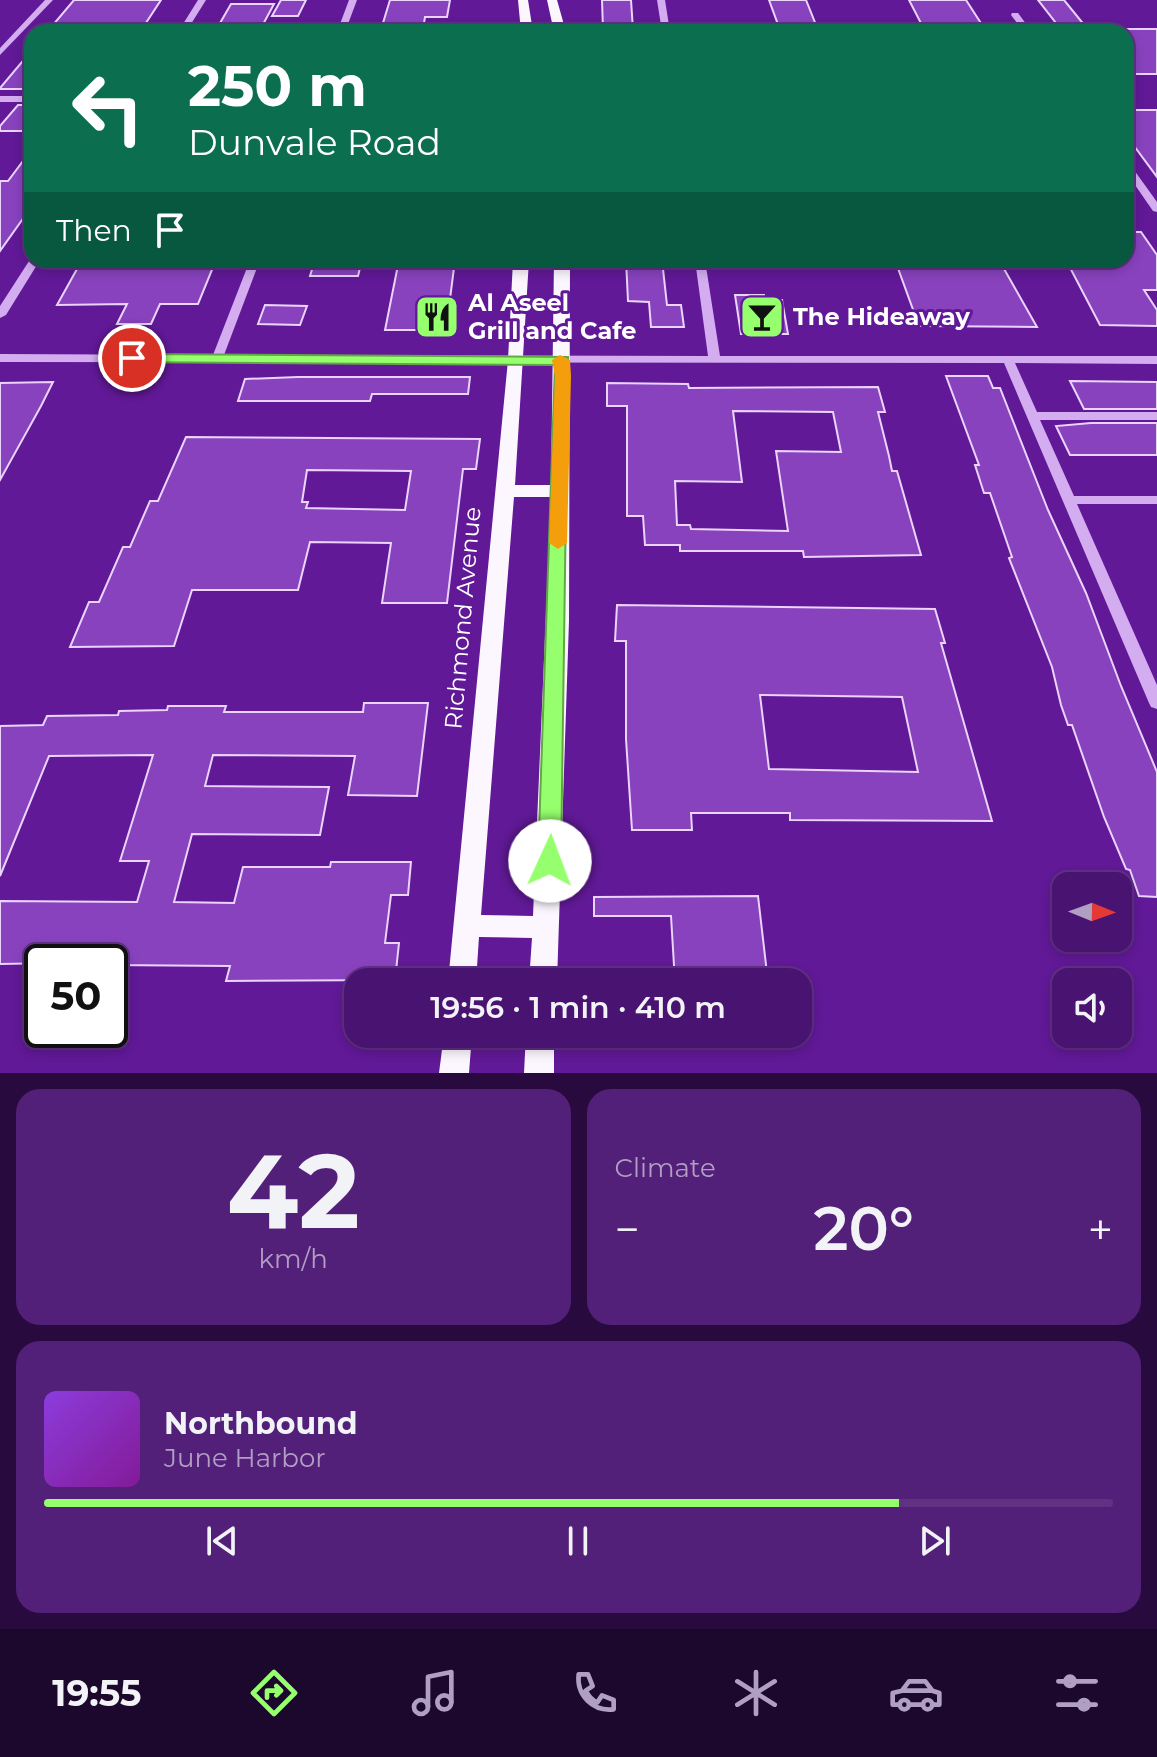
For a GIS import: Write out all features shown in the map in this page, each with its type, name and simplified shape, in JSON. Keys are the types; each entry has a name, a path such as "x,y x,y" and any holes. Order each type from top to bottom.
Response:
{"main road":[{"path":"523,0 526,24"},
{"path":"552,0 558,24"},
{"name":"Richmond Avenue","path":"463,968 516,360 521,268"},
{"path":"544,968 551,839 563,360 562,268"},
{"path":"504,491 559,491"},
{"path":"467,926 546,927"},
{"path":"454,1073 457,1048"},
{"path":"539,1073 540,1048"}],"street":[{"path":"27,24 49,0"},
{"path":"187,24 202,0"},
{"path":"344,24 353,0"},
{"path":"661,0 665,24"},
{"path":"1015,15 1022,24"},
{"path":"0,53 24,27"},
{"path":"0,99 24,99"},
{"path":"1134,176 1157,209"},
{"path":"0,315 30,268"},
{"path":"217,359 252,268"},
{"path":"701,268 715,360"},
{"path":"0,358 1157,360"},
{"path":"1008,360 1068,500 1151,676 1157,703"},
{"path":"1032,416 1157,416"},
{"path":"1068,500 1157,500"}],"building":[{"path":"74,0 161,0 145,24 54,24"},
{"path":"281,0 306,0 298,16 272,16"},
{"path":"390,0 450,0 447,17 425,17 424,23 383,23"},
{"path":"602,0 631,0 633,24 603,24"},
{"path":"769,0 806,0 816,24 778,24"},
{"path":"909,0 966,0 981,24 921,24"},
{"path":"1038,0 1064,0 1084,24 1057,24"},
{"path":"231,4 274,4 263,24 219,24"},
{"path":"1134,29 1157,29 1157,74 1134,74"},
{"path":"24,60 24,89 0,88"},
{"path":"18,105 24,105 24,131 0,131 0,126"},
{"path":"1134,110 1157,110 1157,177 1134,146"},
{"path":"24,160 24,217 0,251 0,181 8,181"},
{"path":"1134,232 1141,232 1157,255 1157,290 1144,290 1157,310 1157,326 1100,325 1070,268 1134,268"},
{"path":"78,268 213,268 198,304 160,304 151,324 117,324 127,304 57,305"},
{"path":"312,268 360,268 358,276 310,276"},
{"path":"397,268 454,268 446,330 385,330"},
{"path":"626,268 663,268 667,305 681,305 684,327 651,327 649,302 628,301"},
{"path":"898,268 1004,268 1037,327 919,326"},
{"name":"The Hideaway","path":"735,295 764,295 765,300 782,300 788,334 741,334"},
{"path":"265,305 307,306 300,325 258,324"},
{"path":"946,376 988,376 993,388 1000,388 1048,510 1086,593 1157,772 1157,897 1139,896 1132,872 1126,869 1104,817 1072,725 1068,725 1061,705 1052,667 1009,558 1012,557 990,493 984,493 975,465 979,465"},
{"path":"470,377 468,394 372,394 370,401 238,401 245,379"},
{"path":"1070,381 1157,382 1157,409 1084,409"},
{"path":"53,382 41,406 0,480 0,383"},
{"path":"607,383 688,384 689,388 878,387 885,412 878,412 892,471 897,471 921,555 804,557 803,551 680,551 680,545 645,545 643,516 627,516 627,406 607,406","holes":["733,411 833,412 841,452 776,451 788,531 691,529 690,525 677,525 675,481 742,482"]},
{"path":"1157,423 1157,455 1070,455 1056,426"},
{"path":"186,437 480,439 476,469 463,469 447,603 382,603 391,543 310,542 298,590 192,590 174,646 70,647 89,602 99,602 123,547 130,547 150,501 158,501","holes":["307,470 411,471 405,510 306,508 308,502 302,502"]},
{"path":"617,605 935,609 945,643 941,643 992,821 790,820 790,813 691,813 692,830 632,830 626,739 626,641 615,641","holes":["760,695 902,697 918,772 769,769"]},
{"path":"364,703 428,703 417,796 348,795 355,756 213,755 205,786 329,787 320,835 192,834 174,902 234,903 243,867 330,867 331,862 411,862 408,895 391,895 385,943 399,943 396,968 344,968 344,980 226,981 230,966 128,965 128,944 24,944 24,964 0,964 0,901 137,902 149,861 120,861 153,755 49,756 0,876 0,726 43,725 47,716 118,715 119,711 167,710 168,706 226,706 224,712 363,712"},
{"path":"758,896 766,968 674,968 671,916 594,916 594,897"}],"slow traffic":[{"path":"558,543 563,376 563,360 560,360"}],"place":[{"name":"Al Aseel Grill and Cafe","path":"437,317"},
{"name":"The Hideaway","path":"762,317"}],"route":[{"path":"132,358 563,360 550,861"}]}
